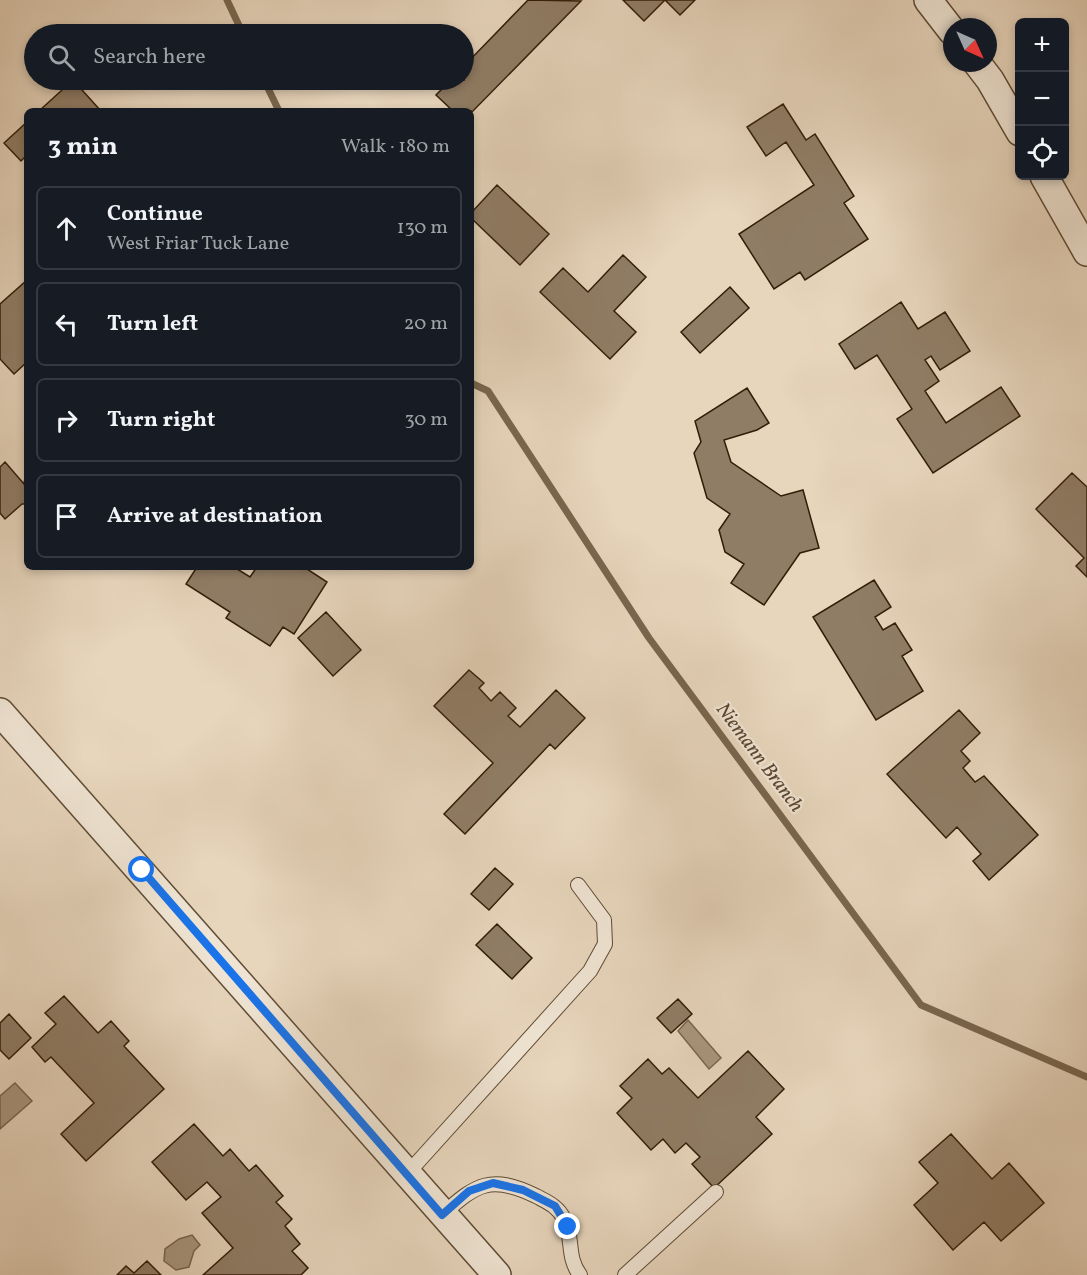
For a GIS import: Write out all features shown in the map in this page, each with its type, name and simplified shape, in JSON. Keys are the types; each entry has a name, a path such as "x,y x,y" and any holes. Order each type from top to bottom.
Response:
{"street":[{"path":"928,0 943,19"},
{"path":"984,72 1017,126"},
{"path":"1046,180 1087,252"},
{"path":"0,712 497,1275"}],"lane":[{"path":"406,1174 590,971 605,944 603,920 578,885"},
{"path":"442,1215 469,1191 493,1183 523,1190 555,1206 562,1215 568,1227 572,1263 580,1275"},
{"path":"625,1275 716,1192"}],"shaded area":[{"path":"688,1020 721,1058 709,1069 678,1031"},
{"path":"15,1083 32,1101 0,1129 0,1096"},
{"path":"192,1235 200,1245 194,1251 189,1267 176,1270 164,1261 165,1249 179,1239"}],"building":[{"path":"528,0 581,1 474,110 474,108 450,108 436,95 441,90 474,90 474,56"},
{"path":"623,0 665,0 644,21"},
{"path":"665,0 695,0 680,15"},
{"path":"62,90 82,90 98,108 42,108"},
{"path":"783,104 806,140 815,134 854,196 844,203 868,239 805,280 800,272 774,289 739,234 814,185 786,142 766,156 747,127"},
{"path":"24,125 24,158 21,161 4,143"},
{"path":"497,185 549,234 520,265 474,221 474,210"},
{"path":"623,255 646,277 614,311 636,332 610,359 540,292 563,268 588,292"},
{"path":"24,283 24,365 14,374 0,359 0,304"},
{"path":"730,287 749,308 700,353 681,332"},
{"path":"901,302 918,329 945,312 970,351 940,370 931,356 925,360 939,381 925,391 946,423 1001,387 1020,416 933,473 897,419 912,409 877,355 855,369 839,344"},
{"path":"747,388 769,423 757,430 724,440 731,462 781,496 803,490 819,548 800,553 764,605 731,583 744,564 725,552 719,530 730,514 707,498 694,453 701,442 695,421"},
{"path":"5,462 24,484 24,504 5,519 0,513 0,467"},
{"path":"1072,473 1087,487 1087,577 1076,566 1084,558 1036,509"},
{"path":"195,570 239,570 250,577 255,570 309,570 327,582 294,634 283,627 270,646 226,618 230,612 186,584"},
{"path":"874,580 891,607 875,617 883,630 895,623 912,650 902,656 923,691 876,720 813,617"},
{"path":"326,612 361,650 333,676 298,638"},
{"path":"469,670 484,683 479,688 491,701 500,692 516,708 508,716 520,727 556,690 585,718 555,749 550,744 465,834 444,814 493,763 434,706"},
{"path":"959,710 980,733 961,751 970,761 963,768 975,782 984,776 1038,835 989,880 973,861 981,854 957,827 946,838 887,774"},
{"path":"495,868 513,884 489,910 471,894"},
{"path":"497,924 532,958 512,979 476,945"},
{"path":"64,996 98,1033 111,1021 129,1041 124,1046 164,1089 86,1161 61,1134 94,1103 51,1057 45,1062 32,1047 56,1024 45,1013"},
{"path":"678,999 692,1014 671,1033 657,1018"},
{"path":"9,1014 31,1038 9,1059 0,1050 0,1023"},
{"path":"748,1051 784,1089 756,1117 772,1134 714,1188 692,1164 700,1157 686,1143 675,1153 663,1139 651,1150 617,1113 632,1098 620,1086 648,1059 662,1074 669,1068 698,1098"},
{"path":"194,1124 223,1156 230,1149 249,1171 256,1165 283,1196 276,1202 292,1219 285,1226 300,1244 292,1251 308,1268 301,1275 203,1275 233,1248 202,1213 221,1197 207,1182 186,1200 152,1162"},
{"path":"951,1134 992,1179 1009,1163 1044,1203 1001,1241 984,1222 953,1250 914,1205 938,1183 919,1162"},
{"path":"147,1261 161,1275 117,1275 126,1266 134,1273"}],"waterway":[{"name":"Niemann Branch","path":"227,0 238,24"},
{"name":"Niemann Branch","path":"269,90 278,108"},
{"name":"Niemann Branch","path":"474,384 488,391 649,638 921,1005 1087,1077"}],"route":[{"path":"142,870 442,1215 469,1191 493,1183 523,1190 555,1206 568,1227"}]}
